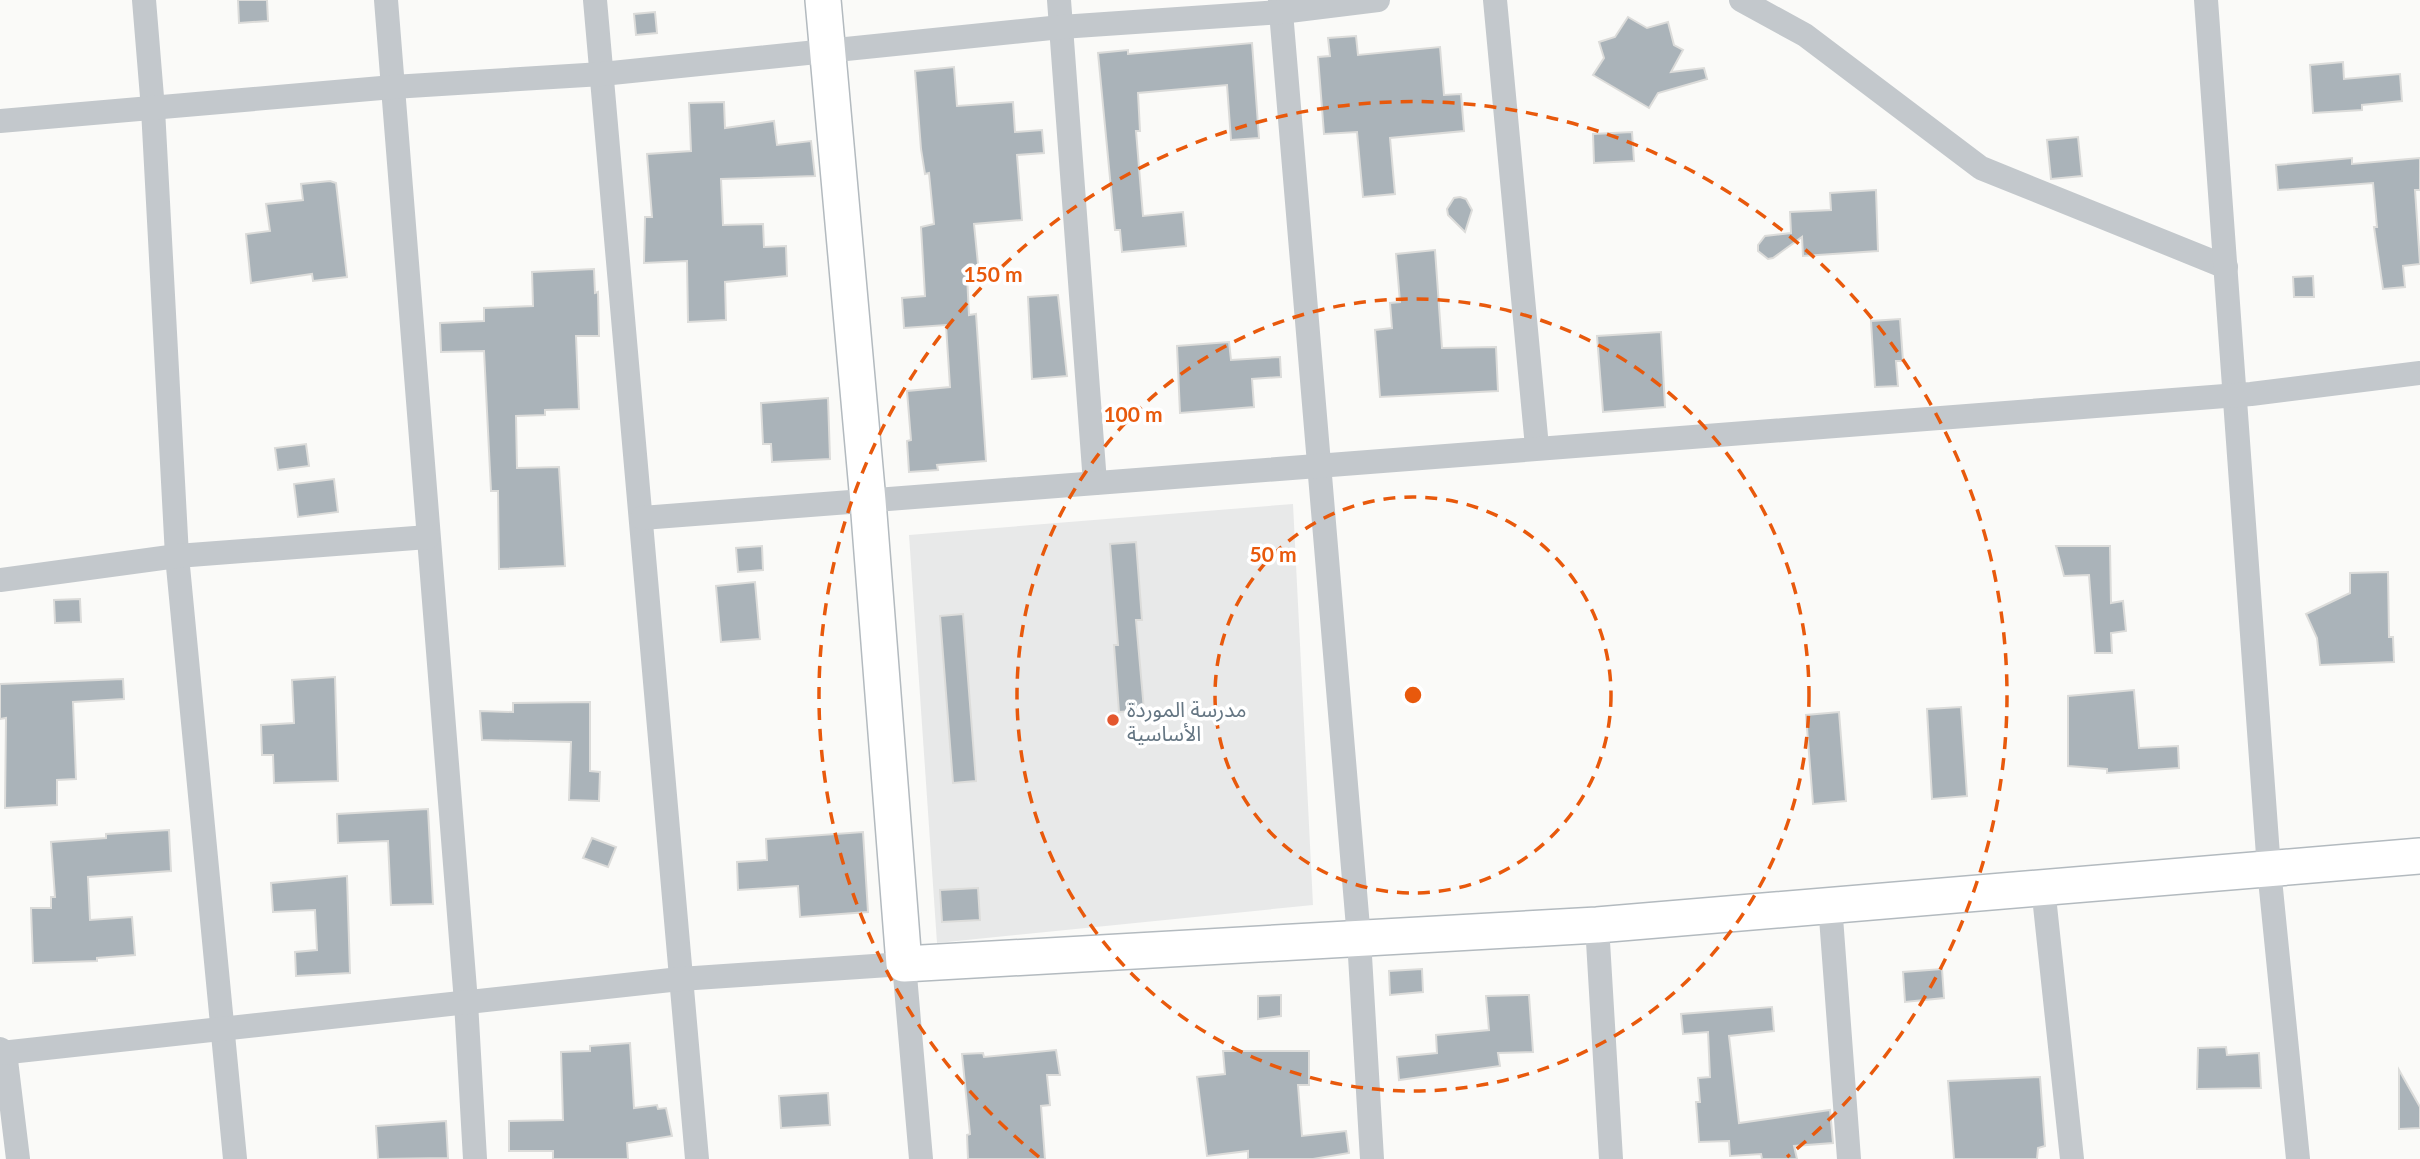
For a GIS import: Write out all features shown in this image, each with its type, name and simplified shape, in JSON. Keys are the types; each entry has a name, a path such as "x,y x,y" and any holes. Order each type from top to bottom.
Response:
{"main road":[{"path":"823,0 868,501 904,964 1597,925 2420,856"}],"street":[{"path":"144,0 153,109 177,556 235,1159"},
{"path":"386,0 466,1002 475,1159"},
{"path":"596,0 697,1159"},
{"path":"1059,0 1095,483"},
{"path":"0,121 393,86 603,74 1280,6 1378,0"},
{"path":"1494,0 1537,447"},
{"path":"1741,0 1805,35 1981,168 2226,267"},
{"path":"2206,0 2269,869 2298,1159"},
{"path":"1280,6 1359,939 1372,1159"},
{"path":"642,518 2235,395 2420,373"},
{"path":"0,580 177,556 429,537"},
{"path":"2043,887 2072,1159"},
{"path":"1830,904 1849,1159"},
{"path":"1597,925 1611,1159"},
{"path":"18,1159 2,1051 680,979 904,964 921,1159"}],"shaded area":[{"name":"مدرسة الموردة الأساسية","path":"1293,504 1313,905 937,943 909,535"}],"building":[{"path":"238,0 267,0 268,21 239,23"},
{"path":"655,12 657,33 636,35 634,14"},
{"path":"1628,17 1647,28 1668,22 1674,45 1683,50 1671,72 1704,68 1707,79 1658,93 1649,108 1593,75 1604,58 1599,42 1615,37"},
{"path":"1356,36 1358,55 1440,47 1444,95 1461,94 1464,131 1390,138 1395,194 1363,197 1357,132 1324,134 1318,57 1330,56 1328,38"},
{"path":"1252,43 1259,138 1231,140 1227,85 1138,93 1140,131 1136,131 1143,216 1183,212 1186,246 1122,252 1120,230 1115,230 1098,53 1128,50 1128,54"},
{"path":"2343,62 2344,79 2400,74 2402,101 2362,105 2362,110 2313,113 2310,65"},
{"path":"954,67 957,106 1013,102 1015,132 1042,130 1044,153 1017,155 1022,220 974,224 979,274 967,275 969,315 976,314 986,461 937,465 938,470 909,472 907,441 911,440 907,391 950,387 946,325 904,328 902,298 925,296 921,227 934,224 929,173 925,174 921,149 915,71"},
{"path":"724,102 725,128 774,121 777,145 811,141 815,176 721,179 723,225 763,224 764,247 786,246 787,276 725,282 726,320 688,322 687,261 644,263 645,217 652,217 647,154 691,151 689,103"},
{"path":"1632,132 1634,161 1594,163 1593,134"},
{"path":"2078,137 2082,176 2051,179 2047,140"},
{"path":"2352,158 2352,164 2420,158 2420,190 2415,190 2420,264 2403,266 2405,287 2383,289 2374,227 2377,227 2373,183 2278,190 2276,165"},
{"path":"330,181 336,183 347,277 313,281 312,274 251,283 246,234 270,231 266,204 303,200 301,184"},
{"path":"1876,190 1878,251 1803,256 1802,237 1773,258 1768,259 1758,251 1758,245 1765,236 1791,233 1790,212 1831,210 1830,193"},
{"path":"1454,198 1466,199 1472,210 1465,232 1448,215 1447,209"},
{"path":"1435,250 1442,348 1496,347 1498,391 1380,397 1375,330 1392,328 1390,303 1400,302 1396,254"},
{"path":"594,269 595,293 598,292 599,336 576,336 579,409 545,410 545,415 516,416 517,468 559,467 565,566 499,569 498,491 491,491 484,351 441,352 440,323 484,321 484,308 533,306 532,272"},
{"path":"2313,276 2314,297 2294,297 2293,277"},
{"path":"1058,295 1067,376 1032,379 1028,297"},
{"path":"1900,319 1903,361 1896,361 1898,386 1875,387 1871,321"},
{"path":"1661,332 1665,407 1603,412 1597,336"},
{"path":"1229,342 1231,360 1280,357 1281,377 1252,379 1254,407 1180,413 1177,346"},
{"path":"828,398 830,459 772,462 771,444 763,444 761,403"},
{"path":"306,444 309,466 278,470 275,448"},
{"path":"334,479 338,512 298,517 294,484"},
{"path":"1136,542 1142,620 1136,620 1144,710 1119,712 1114,645 1118,645 1110,544"},
{"path":"762,546 763,570 738,572 736,548"},
{"path":"2056,546 2110,546 2111,603 2123,601 2126,631 2111,633 2112,653 2095,653 2089,575 2064,576"},
{"path":"2388,572 2389,637 2393,637 2394,662 2320,665 2317,638 2306,614 2350,593 2350,573"},
{"path":"755,582 760,639 721,642 716,586"},
{"path":"80,599 81,622 55,623 54,600"},
{"path":"963,614 976,781 953,783 940,616"},
{"path":"335,677 338,781 274,783 273,755 262,755 261,725 294,723 292,680"},
{"path":"123,679 124,699 73,702 76,779 57,780 57,805 5,808 6,718 0,719 0,684"},
{"path":"2134,690 2139,748 2178,746 2179,768 2107,773 2107,769 2068,766 2068,696"},
{"path":"590,702 590,771 600,772 599,801 569,800 571,742 482,740 480,711 513,712 513,703"},
{"path":"1961,707 1967,796 1932,799 1927,709"},
{"path":"1839,712 1846,801 1813,804 1806,715"},
{"path":"428,809 433,904 391,905 388,841 338,843 337,814"},
{"path":"169,830 171,871 88,877 90,920 132,917 135,955 97,958 97,961 33,963 31,908 51,908 51,897 55,897 51,842 106,838 106,834"},
{"path":"863,832 868,912 800,917 798,886 738,890 737,862 767,860 766,839"},
{"path":"592,838 616,847 608,867 583,858"},
{"path":"347,876 350,973 296,976 295,952 317,950 315,910 273,912 271,883"},
{"path":"978,888 980,920 942,922 940,890"},
{"path":"1422,969 1423,992 1390,995 1389,971"},
{"path":"1942,969 1944,998 1905,1002 1903,972"},
{"path":"1281,995 1281,1016 1258,1019 1258,996"},
{"path":"1529,995 1533,1052 1498,1053 1500,1066 1399,1080 1397,1057 1437,1053 1436,1035 1489,1030 1486,996"},
{"path":"1772,1007 1774,1031 1729,1036 1739,1123 1830,1110 1833,1143 1794,1146 1797,1159 1762,1159 1761,1154 1730,1156 1729,1141 1699,1142 1696,1102 1700,1102 1698,1078 1710,1077 1708,1032 1683,1034 1681,1014"},
{"path":"630,1043 634,1108 657,1105 658,1109 666,1108 672,1136 627,1143 628,1159 553,1159 553,1151 509,1151 509,1121 563,1120 561,1052 590,1051 590,1046"},
{"path":"2226,1047 2227,1055 2259,1053 2261,1088 2197,1089 2198,1048"},
{"path":"1056,1050 1060,1075 1047,1075 1050,1105 1041,1106 1045,1159 968,1159 967,1135 970,1134 962,1054 983,1053 984,1057"},
{"path":"1223,1051 1309,1051 1309,1085 1298,1085 1302,1136 1346,1131 1349,1153 1313,1159 1248,1159 1248,1151 1207,1156 1197,1077 1225,1074"},
{"path":"2399,1070 2420,1107 2420,1128 2399,1129"},
{"path":"2040,1077 2045,1146 2038,1148 2037,1159 1954,1159 1948,1081"},
{"path":"828,1093 830,1125 781,1128 779,1096"},
{"path":"446,1121 448,1158 378,1159 376,1126"}],"place":[{"name":"مدرسة الموردة الأساسية","path":"1113,720"}]}
